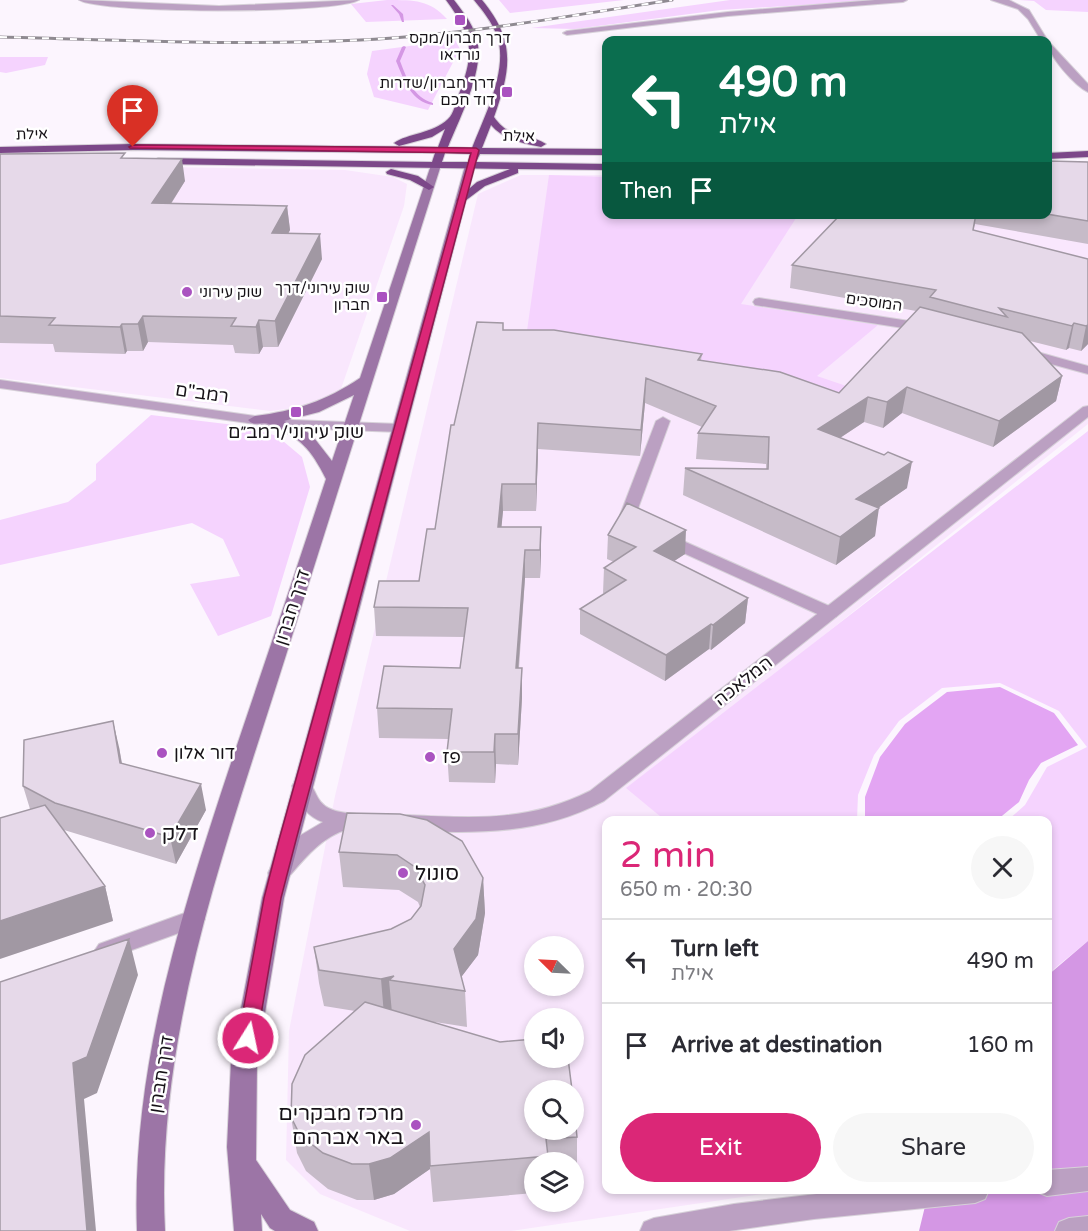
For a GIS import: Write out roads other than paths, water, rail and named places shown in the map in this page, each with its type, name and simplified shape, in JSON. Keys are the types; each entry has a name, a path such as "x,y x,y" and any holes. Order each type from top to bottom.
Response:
{"highway":[{"path":"441,0 452,2"},
{"path":"470,166 502,77 504,47 493,21 478,0"},
{"name":"דרך חברון","path":"436,165 471,77 475,48 465,22 452,2"},
{"path":"488,115 496,128 520,139 602,152"},
{"path":"354,150 412,141 439,130 452,121"},
{"name":"אילת","path":"0,150 133,147 602,152"},
{"path":"1052,156 1088,153"},
{"name":"אילת","path":"141,161 602,167"},
{"path":"320,164 404,174 429,187"},
{"path":"461,201 481,184 505,174 568,166"}],"main road":[{"name":"דרך חברון","path":"151,1231 149,1160 159,1076 193,919 216,838 436,165"},
{"path":"248,1231 241,1147 244,1061 273,898 470,166"},
{"path":"255,420 304,414 326,406 366,380"},
{"path":"275,422 301,433 314,443 334,478"},
{"path":"243,1164 280,1218 304,1231"}],"street":[{"path":"83,0 163,8 206,9 271,8 355,0"},
{"path":"126,0 219,5 320,0"},
{"path":"567,33 728,14 903,0"},
{"path":"995,0 1018,4 1025,9 1042,36"},
{"path":"1052,50 1088,89"},
{"name":"המוסכים","path":"759,302 895,321 945,332"},
{"path":"1011,349 1088,370"},
{"name":"רמב\"ם","path":"0,384 255,420 399,428"},
{"name":"המלאכה","path":"302,786 310,804 332,817 350,821 488,825 548,818 578,808 597,796 1088,410"},
{"path":"663,420 628,515 634,522 830,613"},
{"name":"המלאכה","path":"279,873 317,833 328,826 350,821"},
{"path":"86,957 193,919"},
{"path":"1052,1183 1088,1179"},
{"path":"654,1231 702,1221 856,1201 932,1194"},
{"path":"1069,1231 1088,1229"}],"waterway":[{"path":"392,6 401,14 403,21"},
{"path":"404,47 398,61 407,81 414,94 432,104"}],"railway":[{"path":"0,37 225,42 315,42 399,38 477,29 672,0"}],"place":[{"name":"דרך חברון/מקס נורדאו","path":"460,20"},
{"name":"דרך חברון/שדרות דוד חכם","path":"507,92"},
{"name":"שוק עירוני","path":"187,292"},
{"name":"שוק עירוני/דרך חברון","path":"382,297"},
{"name":"שוק עירוני/רמב״ם","path":"296,412"},
{"name":"דור אלון","path":"162,753"},
{"name":"פז","path":"430,757"},
{"name":"דלק","path":"150,833"},
{"name":"סונול","path":"403,873"},
{"name":"מרכז מבקרים באר אברהם","path":"416,1125"}]}
